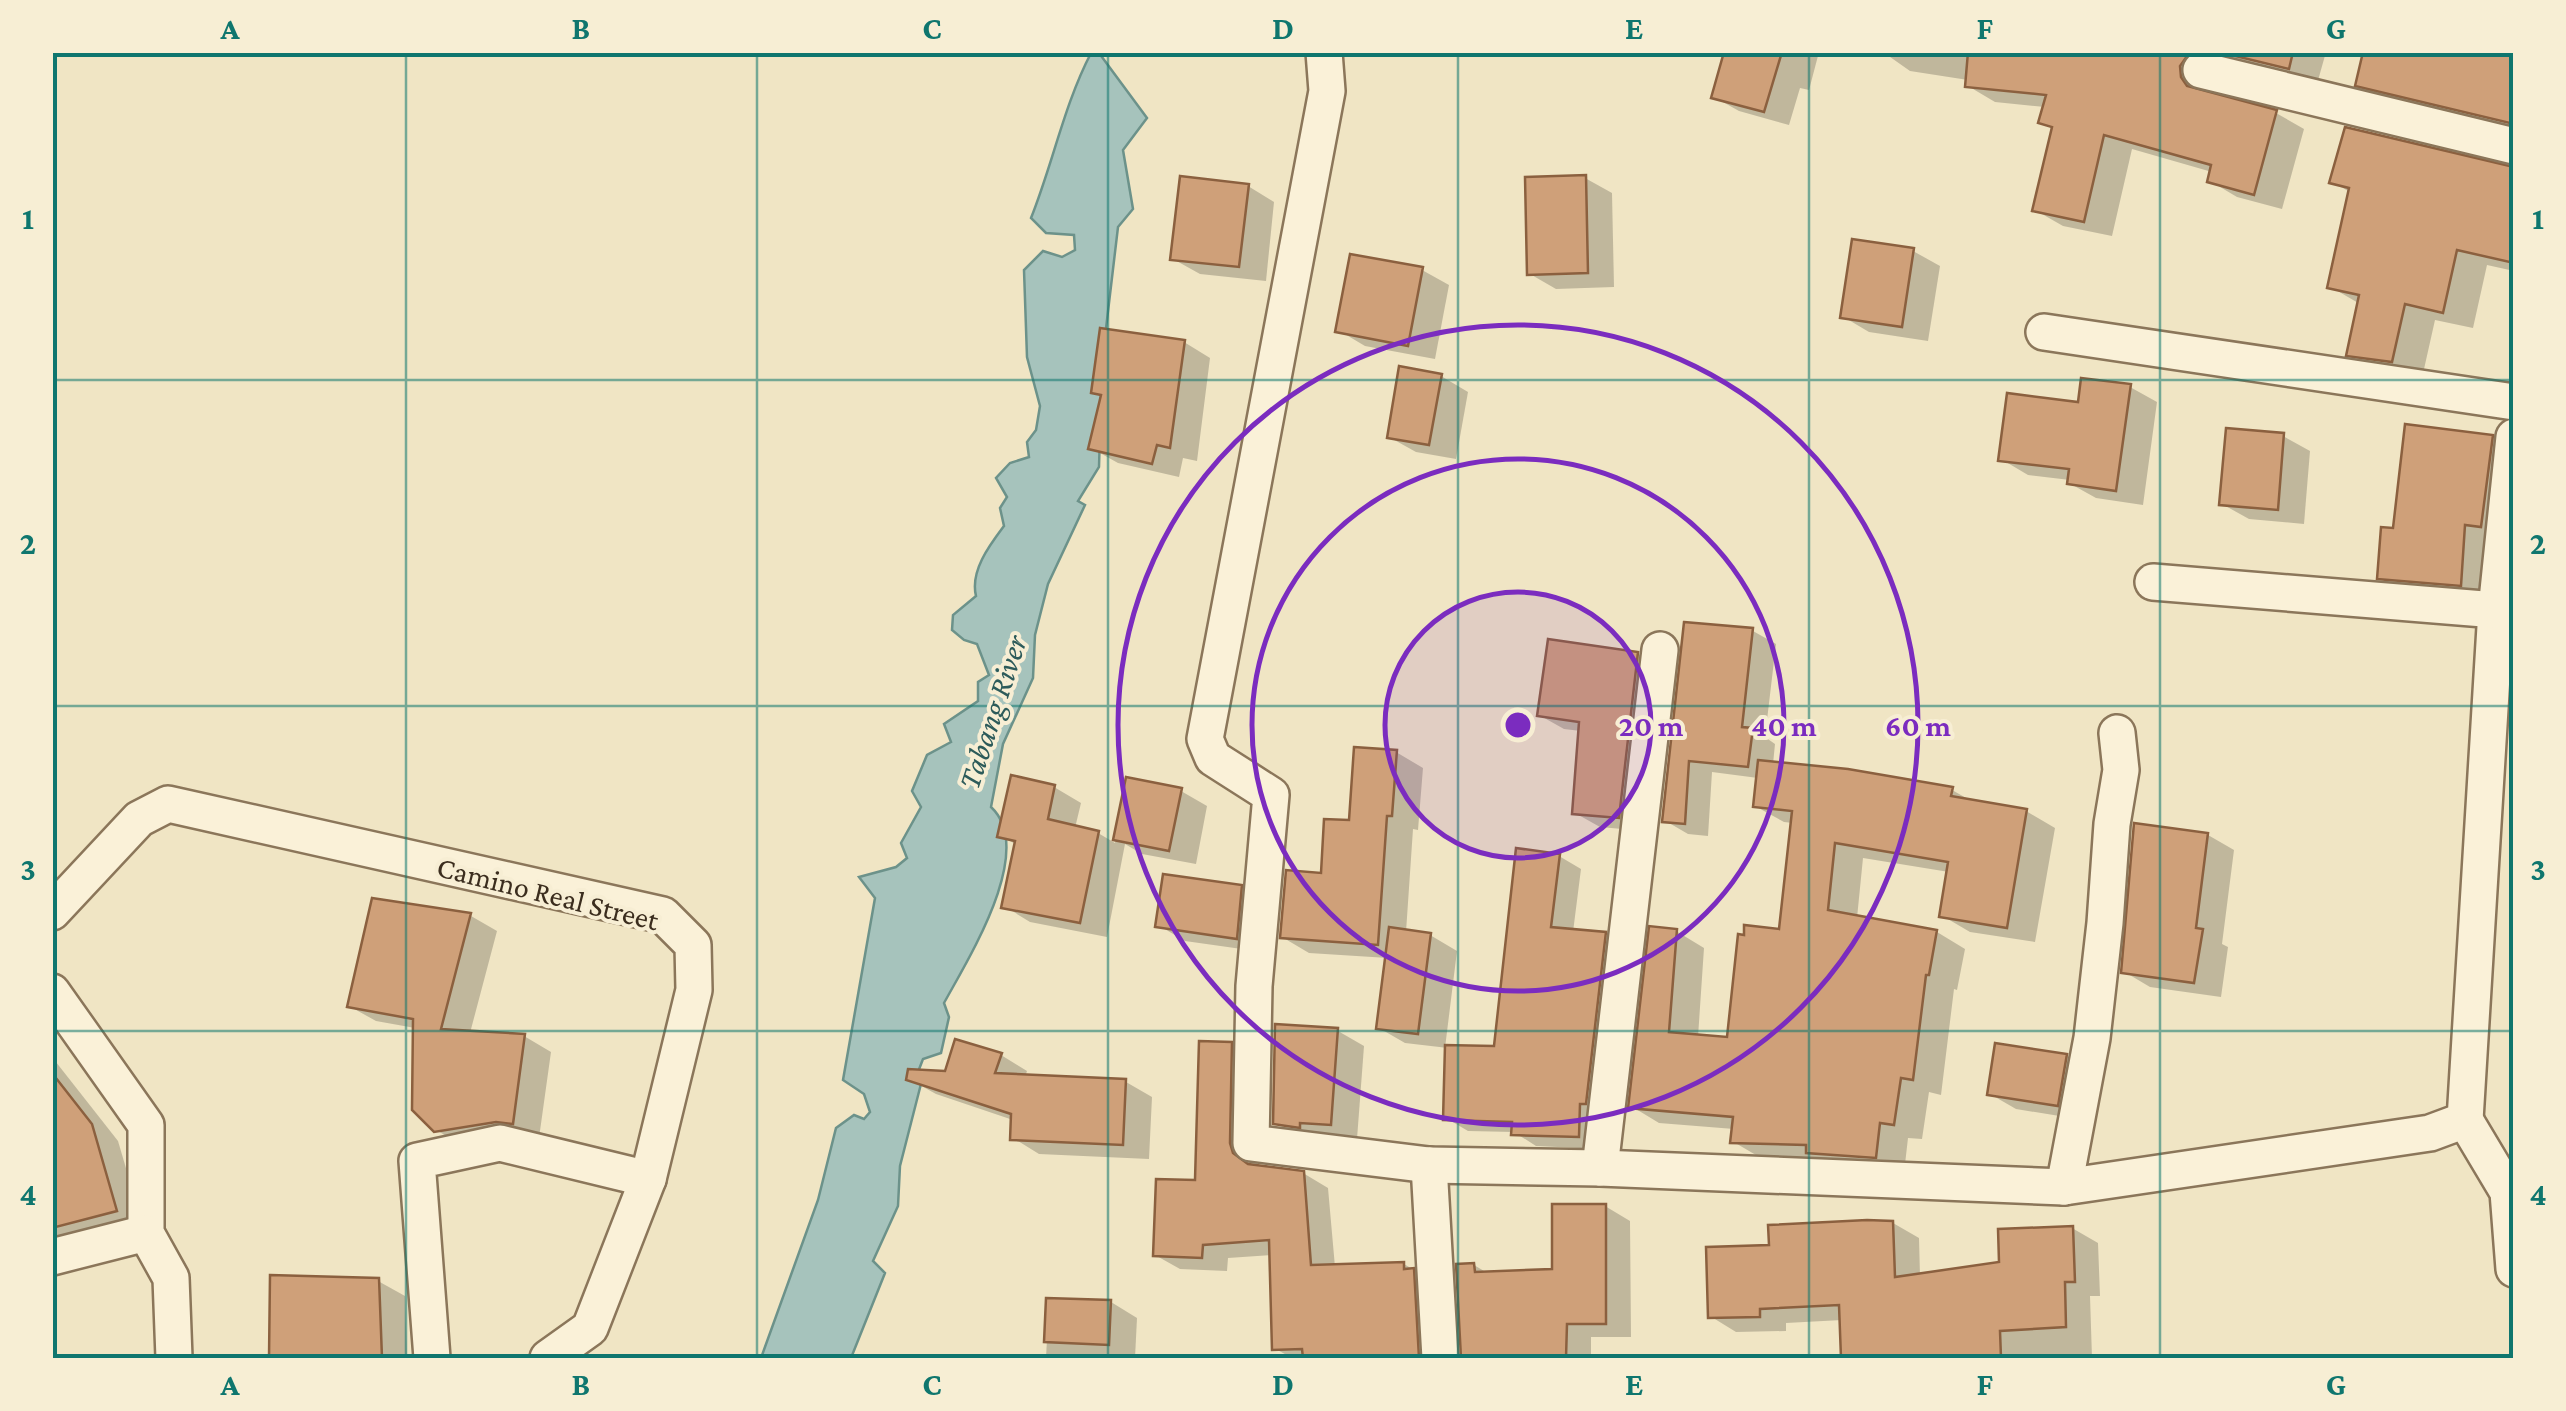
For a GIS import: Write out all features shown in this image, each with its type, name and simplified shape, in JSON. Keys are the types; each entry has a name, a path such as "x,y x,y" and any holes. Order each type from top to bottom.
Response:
{"street":[{"path":"1324,52 1327,91 1205,740 1213,758 1271,795 1254,986 1250,1143 1428,1166 1600,1168 2064,1187 2430,1133 2466,1120"},
{"path":"2201,70 2514,146"},
{"path":"2044,332 2514,402"},
{"path":"2514,437 2496,610 2466,1120 2511,1191 2514,1268"},
{"path":"2153,582 2496,610"},
{"path":"1600,1168 1660,650"},
{"path":"2064,1187 2092,1038 2101,962 2112,824 2121,770 2117,733"},
{"name":"Camino Real Street","path":"52,912 139,819 168,804 663,915 693,944 694,990 648,1179 590,1328 548,1358"},
{"path":"52,992 146,1125 146,1233 171,1278 174,1358"},
{"path":"432,1358 416,1161 500,1143 648,1179"},
{"path":"1428,1166 1440,1358"},
{"path":"52,1257 146,1233"}],"water":[{"name":"Tabang River","path":"1091,53 1099,53 1147,118 1123,150 1133,209 1118,227 1102,362 1099,467 1078,501 1085,505 1048,584 1035,635 1033,678 1003,744 991,807 1003,826 1003,876 982,933 944,1003 949,1017 941,1053 923,1059 918,1072 922,1080 900,1166 898,1206 873,1261 885,1273 851,1358 761,1358 818,1200 836,1128 854,1115 864,1119 870,1112 864,1094 843,1080 875,898 859,877 896,867 907,858 901,843 921,807 912,791 927,755 951,742 944,724 978,701 978,682 989,675 977,644 952,630 953,615 976,596 978,568 1004,526 1000,508 1007,497 996,478 1010,463 1029,457 1027,442 1036,430 1040,406 1027,357 1024,270 1043,251 1062,257 1075,250 1074,235 1046,233 1031,218 1073,93"}],"building":[{"path":"1724,52 1782,52 1764,112 1711,98"},
{"path":"1968,52 2190,52 2180,66 2187,86 2277,110 2254,195 2207,182 2211,165 2104,135 2084,222 2032,211 2052,127 2038,123 2046,95 1965,87"},
{"path":"2219,52 2293,52 2289,69"},
{"path":"2363,52 2514,52 2514,124 2355,86"},
{"path":"2345,127 2514,167 2514,263 2457,250 2443,313 2405,304 2392,362 2346,356 2359,295 2327,288 2349,188 2329,183"},
{"path":"1586,175 1588,273 1527,275 1525,177"},
{"path":"1180,176 1249,184 1239,267 1170,260"},
{"path":"1852,239 1914,248 1902,327 1840,318"},
{"path":"1350,254 1423,267 1408,346 1335,332"},
{"path":"1100,328 1185,340 1170,448 1157,445 1152,464 1088,449 1101,395 1091,393"},
{"path":"1399,366 1442,374 1429,445 1387,438"},
{"path":"2081,378 2131,384 2116,491 2067,484 2069,469 1998,461 2007,393 2078,402"},
{"path":"2405,424 2493,435 2481,527 2465,525 2461,586 2377,579 2381,527 2393,528"},
{"path":"2226,428 2284,433 2278,510 2219,505"},
{"path":"1684,622 1753,628 1742,727 1753,728 1748,767 1689,761 1685,824 1662,822"},
{"path":"1548,639 1638,652 1619,818 1572,814 1579,722 1537,716"},
{"path":"1354,747 1397,750 1392,816 1387,816 1378,945 1280,938 1286,870 1321,873 1324,819 1349,820"},
{"path":"1758,760 1848,769 1953,787 1951,796 2027,809 2007,928 1939,917 1948,862 1835,843 1828,910 1937,930 1926,975 1913,1080 1901,1078 1894,1125 1880,1123 1876,1158 1806,1153 1806,1145 1730,1143 1733,1117 1628,1108 1649,926 1677,929 1669,1032 1727,1037 1738,934 1744,935 1744,925 1779,929 1792,811 1753,807"},
{"path":"1011,775 1055,785 1048,819 1099,831 1080,923 1001,908 1015,841 997,837"},
{"path":"1126,777 1182,788 1169,851 1113,840"},
{"path":"2134,823 2208,833 2196,928 2203,929 2194,983 2121,973"},
{"path":"1516,848 1560,854 1551,927 1606,932 1586,1104 1580,1104 1579,1137 1511,1135 1512,1122 1443,1120 1445,1045 1494,1046"},
{"path":"1163,874 1242,885 1237,939 1155,927"},
{"path":"372,898 471,913 441,1029 525,1034 513,1124 496,1122 434,1132 412,1110 413,1019 347,1007"},
{"path":"1389,927 1431,933 1418,1034 1376,1029"},
{"path":"1275,1024 1338,1028 1331,1125 1300,1123 1300,1128 1273,1124"},
{"path":"955,1039 1002,1053 995,1073 1126,1079 1123,1145 1010,1140 1011,1114 906,1080 908,1069 945,1071"},
{"path":"1199,1041 1232,1042 1233,1153 1248,1164 1304,1171 1311,1265 1404,1262 1404,1269 1414,1268 1419,1358 1303,1358 1302,1349 1272,1350 1269,1240 1203,1245 1202,1258 1153,1256 1156,1179 1195,1180"},
{"path":"1995,1043 2067,1054 2058,1106 1987,1095"},
{"path":"52,1073 92,1124 117,1211 52,1228"},
{"path":"1552,1204 1606,1204 1606,1324 1567,1324 1566,1358 1461,1358 1456,1264 1474,1263 1475,1272 1552,1269"},
{"path":"1893,1221 1895,1277 1999,1262 1998,1229 2073,1226 2075,1282 2065,1282 2066,1327 2000,1331 2001,1358 1841,1358 1839,1305 1760,1309 1760,1317 1708,1318 1706,1247 1769,1245 1768,1225"},
{"path":"270,1275 379,1278 382,1358 269,1358"},
{"path":"1046,1298 1111,1300 1109,1345 1044,1342"}]}
